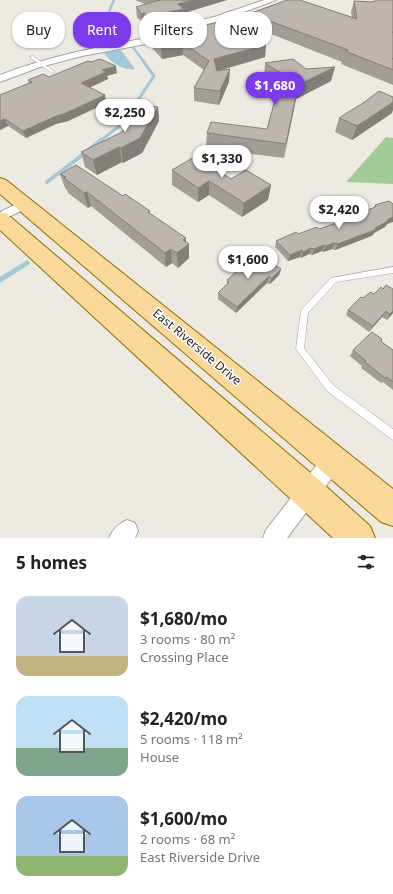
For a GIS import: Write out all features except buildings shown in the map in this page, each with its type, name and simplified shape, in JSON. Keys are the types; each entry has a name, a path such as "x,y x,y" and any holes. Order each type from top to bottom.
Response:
{"main road":[{"name":"East Riverside Drive","path":"0,184 393,510"},
{"path":"0,218 309,492 358,538"}],"street":[{"path":"0,68 119,42 135,39 167,38 227,24 275,3"},
{"path":"0,79 37,60"},
{"path":"0,218 25,204"},
{"path":"274,538 334,460"}],"lane":[{"path":"37,60 53,72"},
{"path":"393,270 334,280 304,312 300,349 330,388 393,435"}],"green space":[{"path":"386,137 393,138 393,184 346,182"}],"water":[{"path":"121,50 135,69 126,69 118,65 110,60 104,53"}],"waterway":[{"path":"114,0 108,14 144,62"},
{"path":"100,141 122,124 154,76 143,61"},
{"path":"91,148 101,140"},
{"path":"47,182 85,153"},
{"path":"0,280 27,263"}]}
